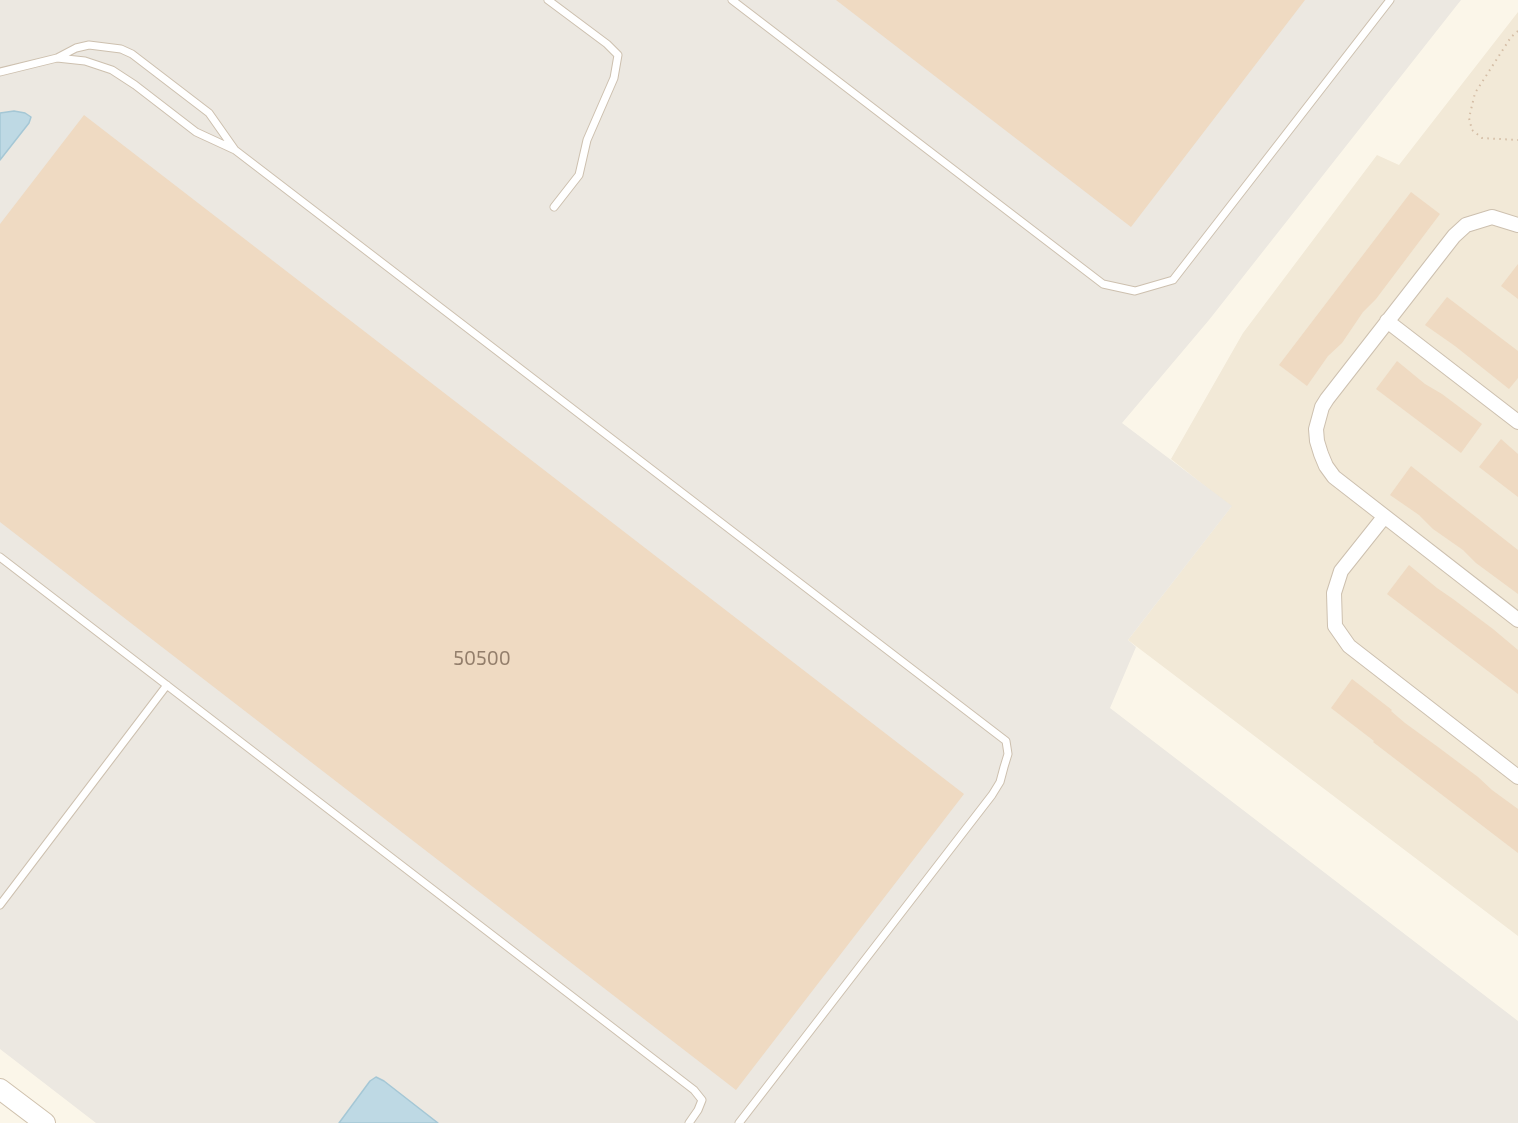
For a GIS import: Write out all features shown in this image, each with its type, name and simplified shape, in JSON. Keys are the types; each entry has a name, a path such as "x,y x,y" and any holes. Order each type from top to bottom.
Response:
{"street":[{"path":"1518,225 1492,217 1466,225 1454,236 1327,399 1322,407 1316,429 1317,441 1326,466 1339,482 1518,620"},
{"path":"1387,321 1518,422"},
{"path":"1384,517 1341,571 1334,593 1335,626 1349,646 1518,777"},
{"path":"0,1089 45,1123"}],"lane":[{"path":"548,0 607,44 618,55 614,78 587,140 579,175 555,207"},
{"path":"732,0 1103,284 1135,291 1173,280 1390,0"},
{"path":"0,72 57,58 76,48 89,45 121,49 132,54 209,113 235,150"},
{"path":"57,58 85,61 112,70 196,132 235,150 1005,741 1008,754 992,795 739,1123"},
{"path":"0,557 701,1096 702,1104 689,1123"},
{"path":"0,905 167,685"}],"path":[{"path":"1518,31 1511,37 1475,93 1469,118 1472,130 1482,138 1518,140"}],"shaded area":[{"path":"0,0 1461,0 1209,320 1122,423 1232,506 1128,640 1136,647 1110,708 1518,1021 1518,1123 96,1123 0,1049"},
{"path":"1518,12 1518,936 1128,640 1231,507 1171,459 1243,333 1377,155 1399,165"}],"water":[{"path":"14,111 31,117 29,123 0,160 0,113"},
{"path":"376,1077 438,1123 339,1123 370,1081"}],"building":[{"path":"836,0 1305,0 1131,227"},
{"path":"84,115 964,794 736,1090 0,522 0,224"},
{"path":"1411,192 1440,214 1307,386 1279,365"},
{"path":"1518,264 1518,299 1501,286"},
{"path":"1447,297 1518,351 1518,378 1509,389 1425,325"},
{"path":"1397,361 1425,384 1482,424 1461,453 1376,389"},
{"path":"1501,439 1518,454 1518,497 1479,467"},
{"path":"1411,466 1518,550 1518,594 1433,529 1419,515 1390,495"},
{"path":"1409,565 1518,650 1518,694 1387,594"},
{"path":"1352,679 1405,723 1518,809 1518,853 1331,708"}]}
